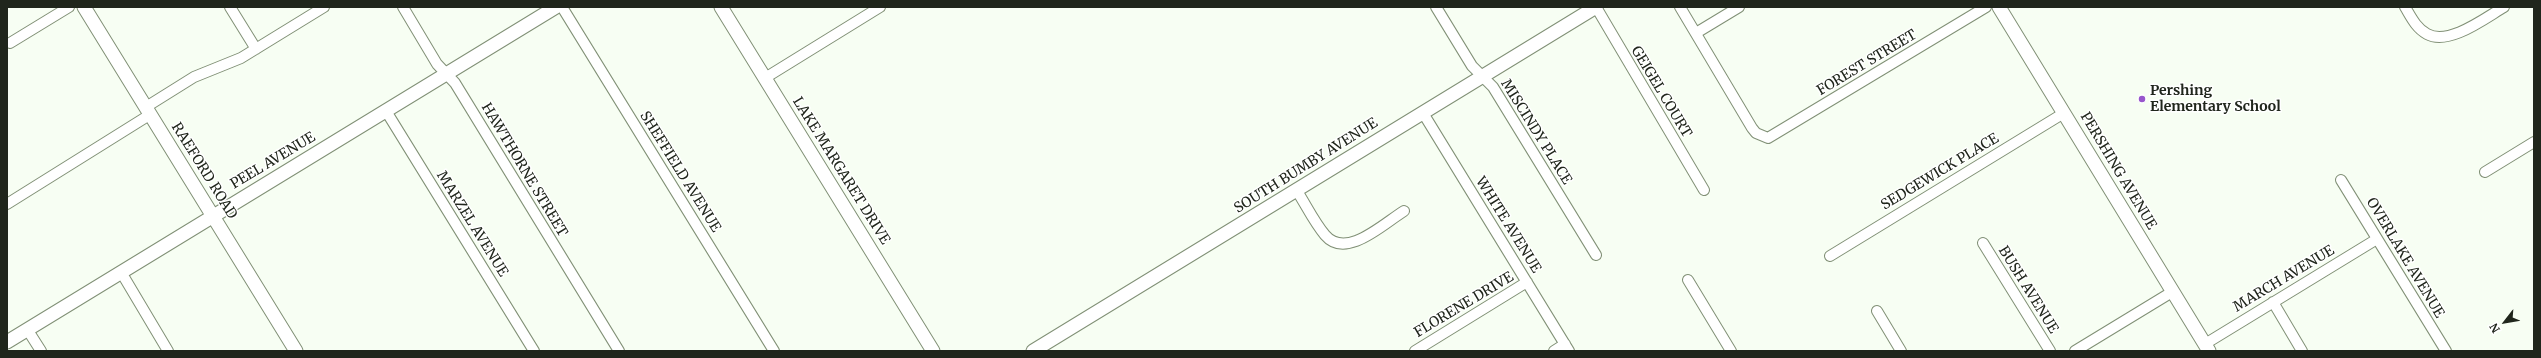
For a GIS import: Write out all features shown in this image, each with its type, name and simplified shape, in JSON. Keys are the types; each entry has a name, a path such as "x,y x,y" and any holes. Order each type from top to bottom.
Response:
{"street":[{"path":"10,43 69,7"},
{"name":"RAEFORD ROAD","path":"84,7 296,351"},
{"path":"230,7 256,49"},
{"path":"7,204 148,111 194,77 228,64 256,49 324,7"},
{"name":"HAWTHORNE STREET","path":"403,7 437,64 455,83 619,351"},
{"name":"PEEL AVENUE","path":"7,342 556,7"},
{"name":"SHEFFIELD AVENUE","path":"562,7 774,351"},
{"name":"LAKE MARGARET DRIVE","path":"721,7 933,351"},
{"path":"765,78 880,7"},
{"name":"MISCINDY PLACE","path":"1436,7 1472,66 1493,87 1596,255"},
{"name":"SOUTH BUMBY AVENUE","path":"1033,351 1596,7"},
{"name":"GEIGEL COURT","path":"1596,7 1704,190"},
{"path":"1680,7 1696,33 1739,7"},
{"name":"FOREST STREET","path":"1696,33 1752,128 1762,137 1773,137 1986,7"},
{"name":"PERSHING AVENUE","path":"2000,7 2172,292 2207,347"},
{"path":"2405,7 2417,26 2427,34 2439,36 2454,35 2504,7"},
{"name":"MARZEL AVENUE","path":"386,111 534,351"},
{"name":"WHITE AVENUE","path":"1423,113 1567,348"},
{"name":"SEDGEWICK PLACE","path":"1830,256 2064,113"},
{"path":"2485,172 2534,142"},
{"name":"OVERLAKE AVENUE","path":"2341,180 2446,351"},
{"path":"1297,190 1324,234 1339,245 1349,245 1404,211"},
{"name":"MARCH AVENUE","path":"2207,347 2273,302 2377,239"},
{"name":"BUSH AVENUE","path":"1983,243 2050,351"},
{"path":"121,272 168,351"},
{"path":"1688,280 1731,351"},
{"name":"FLORENE DRIVE","path":"1415,351 1527,282"},
{"path":"2075,351 2172,292"},
{"path":"2273,302 2302,351"},
{"path":"1877,311 1901,351"},
{"path":"27,329 41,351"},
{"path":"1554,351 1567,348"}],"place":[{"name":"Pershing Elementary School","path":"2142,99"}]}
